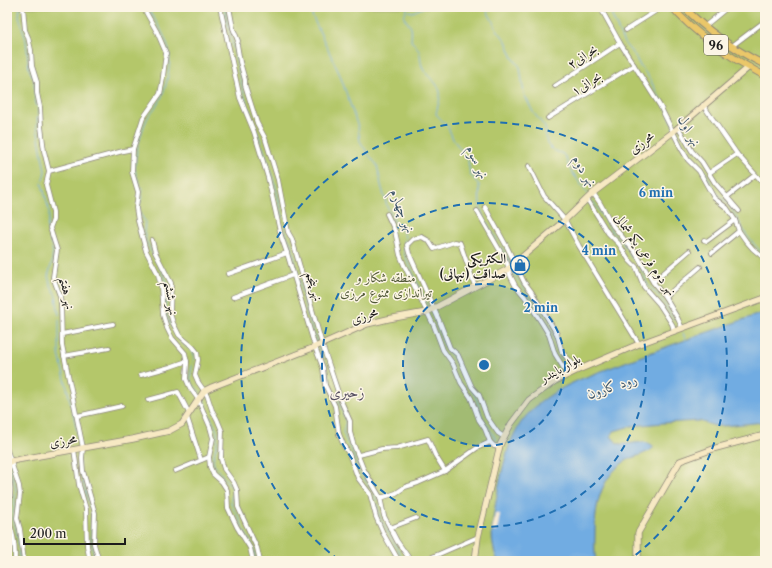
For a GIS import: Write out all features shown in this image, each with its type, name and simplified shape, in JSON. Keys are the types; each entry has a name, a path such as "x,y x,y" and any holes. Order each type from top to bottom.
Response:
{"main road":[{"name":"96","path":"672,7 707,39 765,76"},
{"name":"96","path":"684,7 705,26 732,46 765,65"},
{"path":"749,67 754,59"}],"street":[{"name":"نهر هفتم","path":"23,7 25,30 28,37 32,66 37,82 37,94 40,107 44,151 49,171 46,185 53,212 53,220 50,228 57,250 53,277 60,296 64,356 77,416 79,448 82,458 83,471 95,513 94,544 99,561"},
{"name":"نهر ششم","path":"143,7 157,32 166,53 160,94 143,118 133,149 132,172 138,192 136,208 146,252 158,274 161,287 163,315 167,328 172,338 185,354 187,361"},
{"name":"نهر پنجم","path":"220,7 229,29 238,41 237,44 242,72 246,80 245,85 257,123 265,138 278,180 288,232 318,346 326,385 335,406 339,434 349,454 358,478 370,494 376,517 383,533 399,561"},
{"name":"نهر پنجم","path":"229,7 229,29 240,98 254,132 268,178 281,236 293,275 318,346 350,421 350,432 363,468 380,497 384,516 390,528 411,561"},
{"path":"600,7 620,43 675,129 739,211"},
{"path":"626,30 662,7"},
{"path":"705,26 728,7"},
{"path":"732,46 765,21"},
{"name":"بحرانی۲","path":"554,86 620,43"},
{"name":"بحرانی۱","path":"548,118 634,65"},
{"name":"محرزی","path":"9,462 169,431 182,424 201,395 367,324 430,310 512,267 590,196 675,129 749,67"},
{"path":"703,105 737,154 755,175 764,182"},
{"path":"675,129 681,148 688,160 699,171 714,198 727,208 735,220 739,231 753,249 765,259"},
{"path":"49,171 133,149"},
{"path":"709,173 737,154"},
{"path":"529,166 544,196 565,220 579,246 639,344"},
{"path":"727,197 755,175"},
{"path":"590,196 608,233 619,244 629,260 636,267 644,288 659,304 672,324 674,331"},
{"name":"نهر دوم فرعی یکم شمالی","path":"590,196 600,203 613,226 635,252 653,282 665,296 682,328"},
{"path":"485,207 512,267 516,285 544,324 555,354 568,375"},
{"path":"477,211 507,263 518,271 524,282 532,291 557,334 562,352 578,370"},
{"path":"386,214 395,231 400,255 404,265 430,310 439,320 450,348 458,355 472,387 480,395 487,417 498,433 504,437"},
{"path":"704,240 707,241 735,220"},
{"path":"712,253 739,231"},
{"path":"475,286 460,243 454,242 434,249 429,241 422,237 410,241 407,245 408,253 430,310 443,350 453,364 461,383 471,398 490,442 494,446 499,447"},
{"path":"152,240 155,252 171,283 170,313 173,324 179,335 193,346 197,352 198,360 195,375 213,438 209,457 210,467 213,474 222,482 227,490 228,508 237,527 250,548 253,561"},
{"path":"653,282 689,251"},
{"path":"228,274 287,252"},
{"path":"665,296 700,267"},
{"path":"233,297 293,275"},
{"name":"بلوار بایندر","path":"474,561 478,537 499,447 522,408 529,400 555,381 578,370 639,344 765,298"},
{"path":"62,334 114,324"},
{"path":"64,356 109,348"},
{"path":"141,375 187,361 186,379 190,388 201,395 207,395 212,410 222,430 221,459 224,469 237,490 238,507 257,548 260,561"},
{"path":"148,400 178,392 188,415 201,460"},
{"path":"77,416 122,406"},
{"path":"7,421 7,431"},
{"path":"638,561 638,533 680,461 716,448 765,435"},
{"path":"359,455 382,449 397,448 428,439 435,455 445,471"},
{"path":"380,497 396,493 405,486 418,483 445,471 477,448 490,442"},
{"path":"79,448 79,485 86,509 90,561"},
{"path":"7,450 9,462 19,486 20,494 17,518 24,561"},
{"path":"176,471 209,457"},
{"path":"7,474 11,490 9,515 15,561"},
{"path":"390,528 416,518"},
{"path":"423,561 478,537"}],"green space":[{"name":"منطقه شکار و تیراندازی ممنوع مرزی","path":"7,7 765,7 765,561 7,561"}],"water":[{"name":"رود کارون","path":"765,312 765,422 723,426 715,426 699,421 663,423 631,426 614,431 611,436 617,443 624,444 643,442 651,444 654,447 647,452 624,462 609,476 604,485 600,494 596,513 596,561 498,561 493,544 492,526 500,479 508,448 512,439 523,420 530,412 552,394 576,381 662,348"}],"pier":[{"path":"495,514 500,514 497,532 492,531"}],"waterway":[{"path":"20,7 19,16 26,40 29,69 34,79 35,99 38,110 37,127 45,171 42,184 49,210 47,228 53,252 52,263 48,276 56,296 59,315"},
{"path":"147,7 160,28 165,40 169,51 169,62 164,91 161,99 147,119 140,137 137,151 135,170 143,190 139,207 140,214 145,221 144,232 146,241 167,282 165,307 167,317 177,338 194,353 190,379 200,392"},
{"path":"224,7 245,98 273,176 283,218"},
{"name":"نهر چهارم","path":"308,7 340,75 358,127 360,141 377,165 387,206 395,223 405,236 404,253 429,308"},
{"name":"نهر سوم","path":"408,7 404,17 411,28 411,41 418,48 423,69 437,85 440,92 436,114 448,127 453,139 468,160 470,174 479,185 480,206 483,216 511,264"},
{"path":"408,11 413,12 424,7"},
{"name":"نهر دوم","path":"485,7 498,31 506,41 513,58 520,67 524,94 533,112 545,127 547,144 553,150 563,154 569,168 588,194"},
{"name":"نهر اول","path":"608,7 624,43 635,56 640,66 648,76 669,113 674,127"},
{"name":"نهر اول","path":"676,132 684,147 704,170 714,190 730,206 747,236 765,255"},
{"name":"نهر دوم","path":"591,198 612,232 623,243 631,256 641,267 647,284 661,298 673,319"},
{"path":"285,227 292,247 306,308 317,343"},
{"name":"نهر سوم","path":"512,269 514,275 529,295 554,335 561,357 571,369"},
{"name":"نهر چهارم","path":"432,313 445,347 454,358 466,382 476,397 482,417 496,440"},
{"path":"59,319 59,354 75,421 79,447"},
{"path":"683,333 686,341"},
{"path":"319,348 329,377 330,386 339,401 346,422 343,432 359,471 375,495 380,518 404,561"},
{"path":"203,396 206,408 217,431 217,443 213,459 214,465 233,489 231,502 252,545 256,561"},
{"path":"79,452 79,466 92,511 91,538 95,561"},
{"path":"9,466 16,489 13,517 18,537 20,561"}],"place":[{"name":"الکتریکی صداقت (نبهانی)","path":"520,265"}],"district":[{"name":"زحیری","path":"347,391"}]}
